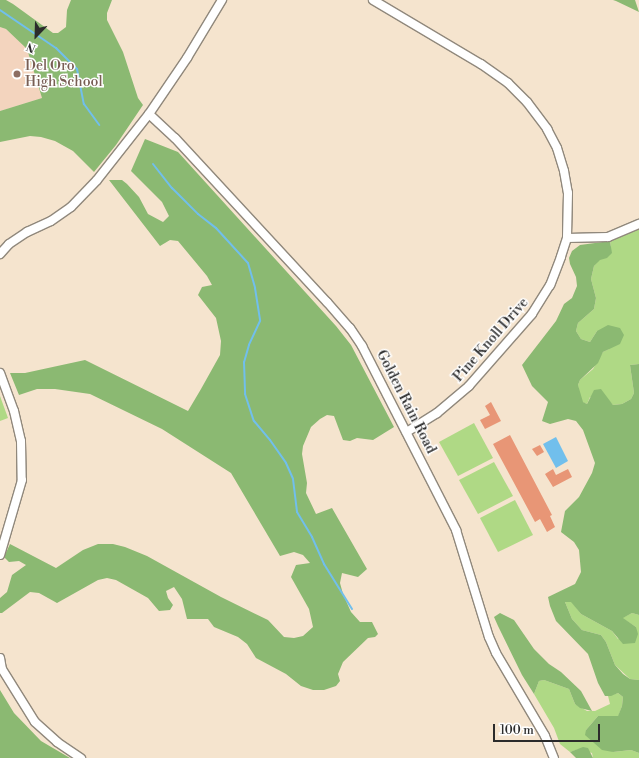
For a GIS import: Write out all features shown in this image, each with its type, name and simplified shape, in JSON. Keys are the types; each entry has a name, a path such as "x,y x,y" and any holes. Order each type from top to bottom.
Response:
{"street":[{"path":"0,254 9,244 27,232 51,221 71,206 97,180 149,114 191,52 222,0"},
{"name":"Pine Knoll Drive","path":"373,0 481,64 508,83 527,102 547,129 557,148 564,171 568,193 567,238 562,257 550,285 532,314 469,386 437,413 408,432"},
{"name":"Golden Rain Road","path":"149,114 175,138 350,328 362,346 408,432 456,530 489,637 496,653 545,736 554,758"},
{"path":"567,238 608,237 624,232 639,224"},
{"path":"0,373 14,411 21,441 22,480 0,555"},
{"path":"0,658 2,669 35,722 57,742 81,758"}],"shaded area":[{"name":"Del Oro High School","path":"0,27 6,29 27,49 42,98 0,111"}],"green space":[{"path":"0,0 6,0 53,33 58,33 66,27 67,10 71,0 112,0 107,13 107,20 123,52 138,98 143,105 116,145 94,172 73,151 55,141 30,136 0,142 0,111 42,98 27,49 6,29 0,27"},
{"path":"613,0 635,0 639,12 616,1"},
{"path":"145,139 178,152 336,326 351,345 394,427 373,440 357,438 350,441 343,440 334,416 327,415 311,427 303,446 302,454 307,483 306,493 316,514 332,508 367,569 358,577 342,573 340,583 343,594 351,612 360,622 372,622 378,634 375,637 368,638 343,662 338,674 340,681 336,686 324,690 313,690 301,686 286,674 256,658 247,644 238,637 214,627 208,619 187,619 182,599 174,587 166,591 168,598 173,605 170,610 159,611 148,598 116,580 107,578 98,580 57,603 39,593 30,592 0,613 0,598 7,592 12,575 26,565 19,561 9,562 4,557 10,544 56,568 83,550 98,544 113,544 147,556 221,597 268,620 284,637 294,638 303,636 313,627 309,609 291,577 296,565 310,563 303,555 294,552 280,556 231,473 162,429 90,394 55,389 37,389 19,395 10,373 25,373 85,360 188,411 201,389 220,355 221,341 216,318 198,295 202,287 212,285 207,276 178,241 170,240 160,246 109,180 122,180 127,184 139,197 148,214 163,222 169,216 162,202 131,171"},
{"path":"639,229 639,364 630,365 634,393 631,399 622,404 613,405 606,398 590,397 587,404 582,402 579,393 578,385 580,380 593,369 603,352 609,349 597,331 590,342 581,339 576,331 578,323 594,309 596,298 591,279 594,266 611,246 610,241"},
{"path":"610,241 612,253 607,258 600,260 594,266 591,279 596,298 594,309 578,323 576,331 581,339 590,342 597,331 608,325 620,328 624,335 620,344 603,352 598,363 580,380 578,385 583,402 587,404 594,390 601,389 613,405 622,404 631,399 634,393 630,365 639,364 639,615 632,613 623,618 636,627 638,634 635,643 623,644 612,631 581,614 571,602 565,602 572,619 582,630 601,635 606,642 615,665 623,674 630,679 639,680 639,753 631,750 613,752 602,750 585,735 586,730 598,716 618,716 622,706 623,697 618,693 611,696 605,696 598,683 588,654 556,621 548,597 575,584 581,572 579,550 574,542 561,532 565,511 579,497 592,473 595,463 583,430 576,421 568,419 550,424 542,421 548,402 532,386 522,365 556,321 564,304 572,298 577,286 576,277 569,258 572,251 580,245"},
{"path":"0,396 8,418 0,421"},
{"path":"474,423 493,458 458,476 439,442"},
{"path":"494,462 513,496 478,514 459,480"},
{"path":"515,500 533,535 498,552 480,518"},
{"path":"571,601 581,614 612,631 618,639 636,627 622,618 632,613 639,615 639,680 630,679 615,665 606,642 601,635 582,630 572,619 565,602"},
{"path":"500,613 514,620 534,649 581,691 592,711 580,708 575,704 569,689 544,680 539,681 534,694 522,675 494,617"},
{"path":"544,680 569,689 575,704 587,711 595,711 610,704 608,696 618,693 623,697 622,706 618,717 598,716 586,730 613,752 631,750 639,753 639,758 593,758 592,753 579,749 570,752 560,744 554,728 534,694 539,681"},
{"path":"0,690 14,713 41,741 70,758 0,758"},
{"path":"583,747 588,748 593,758 576,758 570,752"}],"water":[{"path":"556,437 568,461 556,468 543,444"}],"building":[{"path":"491,402 501,421 485,429 480,420 490,415 485,406"},
{"path":"510,435 552,515 550,516 555,527 547,532 540,519 535,522 493,444"},
{"path":"540,445 544,452 537,456 532,449"},
{"path":"553,469 556,475 568,469 572,477 553,487 545,474"}],"waterway":[{"path":"0,10 56,48 77,69 84,104 99,125"},
{"path":"153,164 172,188 198,214 216,228 248,263 255,288 260,321 249,345 244,362 245,394 254,421 270,440 286,463 293,479 297,512 312,537 324,564 352,609"}],"place":[{"name":"Del Oro High School","path":"17,74"}]}
